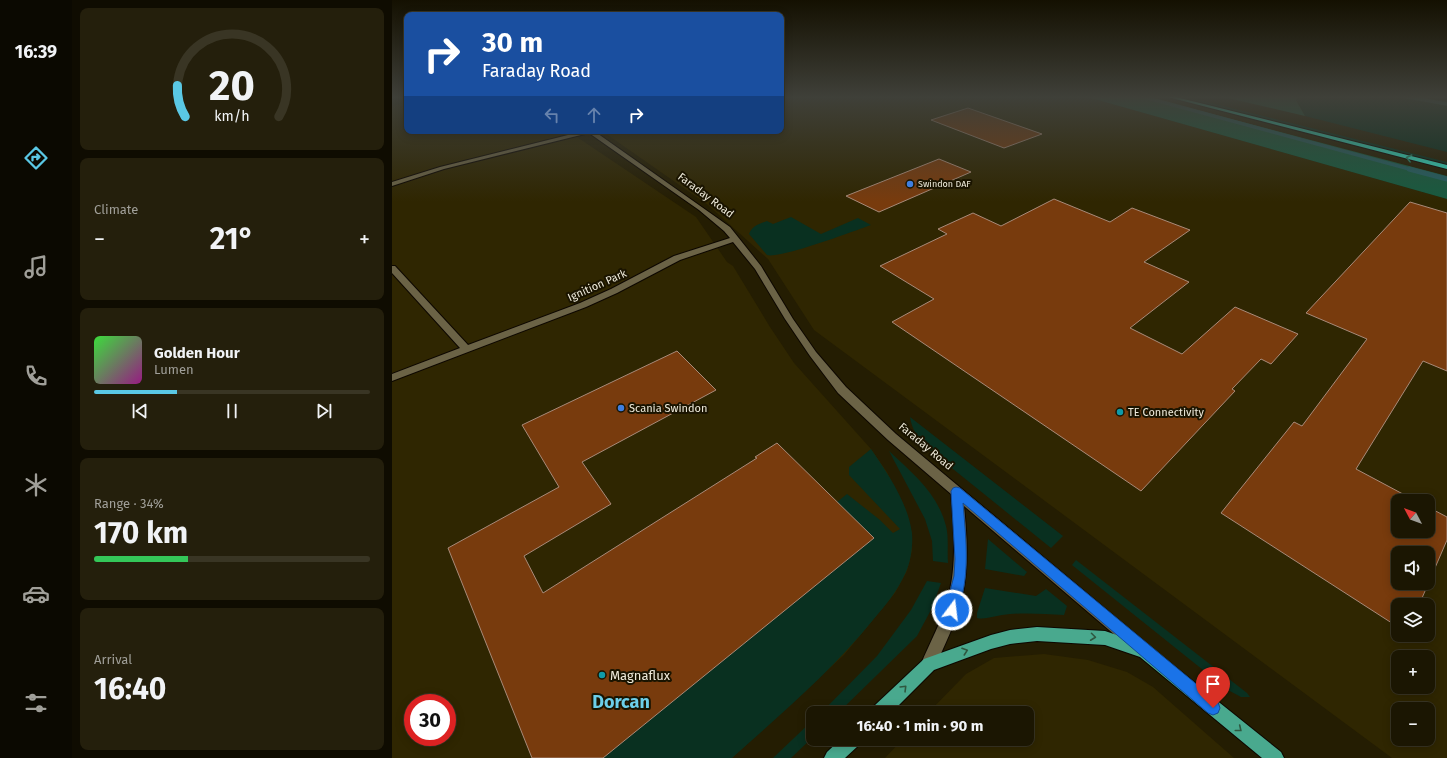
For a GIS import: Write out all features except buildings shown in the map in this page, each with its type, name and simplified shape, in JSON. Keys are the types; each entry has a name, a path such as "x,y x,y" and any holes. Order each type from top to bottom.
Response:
{"highway":[{"path":"1307,131 1447,167"},
{"path":"1334,131 1368,140"}],"main road":[{"path":"886,706 929,664 991,642 1010,637 1038,634 1105,638 1144,651"},
{"name":"Faraday Road","path":"1144,651 1275,758"},
{"path":"834,758 846,746"}],"street":[{"path":"392,184 442,168 578,134"},
{"name":"Faraday Road","path":"594,134 727,229 758,268 789,319 813,354 842,390 892,437 1144,651"},
{"name":"Ignition Park","path":"392,378 583,305 614,291 677,258 735,239"},
{"path":"392,268 467,350"},
{"path":"929,664 952,610 960,576 960,540 956,491"}],"shaded area":[{"path":"392,131 404,131 404,134 572,134 696,217 727,262 733,266 794,363 871,449 887,472 904,506 912,533 912,551 907,571 895,593 844,655 732,758 392,758"},
{"path":"784,131 1209,131 1447,199 1447,758 1392,758 814,330 768,259 708,205 606,134 784,134"},
{"path":"1044,654 1088,660 1127,672 1153,687 1234,758 885,758 896,746 1034,746 1034,706 935,706 966,674 994,658"}],"green space":[{"path":"1209,131 1278,131 1447,176 1447,199"},
{"path":"1314,131 1324,131 1447,162 1447,165"},
{"path":"1366,131 1447,131 1447,152"},
{"path":"791,217 821,234 858,218 871,225 818,244 775,255 767,255 749,234 754,227 761,223 767,221 773,224"},
{"path":"910,417 1063,536 1051,548 927,448 916,434"},
{"path":"871,449 902,500 910,522 912,548 908,568 903,579 887,603 857,639 806,692 732,758 603,758 874,538 837,502 847,494 880,520 893,533 900,529 849,475 849,467"},
{"path":"889,451 923,484 937,503 947,531 948,563 933,561 932,541 925,519"},
{"path":"988,539 1027,572 1024,576 985,569"},
{"path":"1076,560 1247,693 1250,697 1241,697 1228,690 1072,565"},
{"path":"927,581 941,583 932,608 917,636 845,706 828,706 877,656 911,610"},
{"path":"985,588 1036,596 1046,589 1067,606 1064,615 1018,614 977,618 977,613"},
{"path":"806,727 806,744 791,758 773,758"}],"waterway":[{"path":"1270,131 1413,170"},
{"path":"1409,169 1447,179"}],"place":[{"name":"Swindon DAF","path":"910,184"},
{"name":"Scania Swindon","path":"621,408"},
{"name":"TE Connectivity","path":"1120,412"},
{"name":"Magnaflux","path":"602,675"}],"district":[{"name":"Dorcan","path":"621,702"}],"route":[{"path":"952,610 960,576 961,559 956,491 1213,708"}]}
